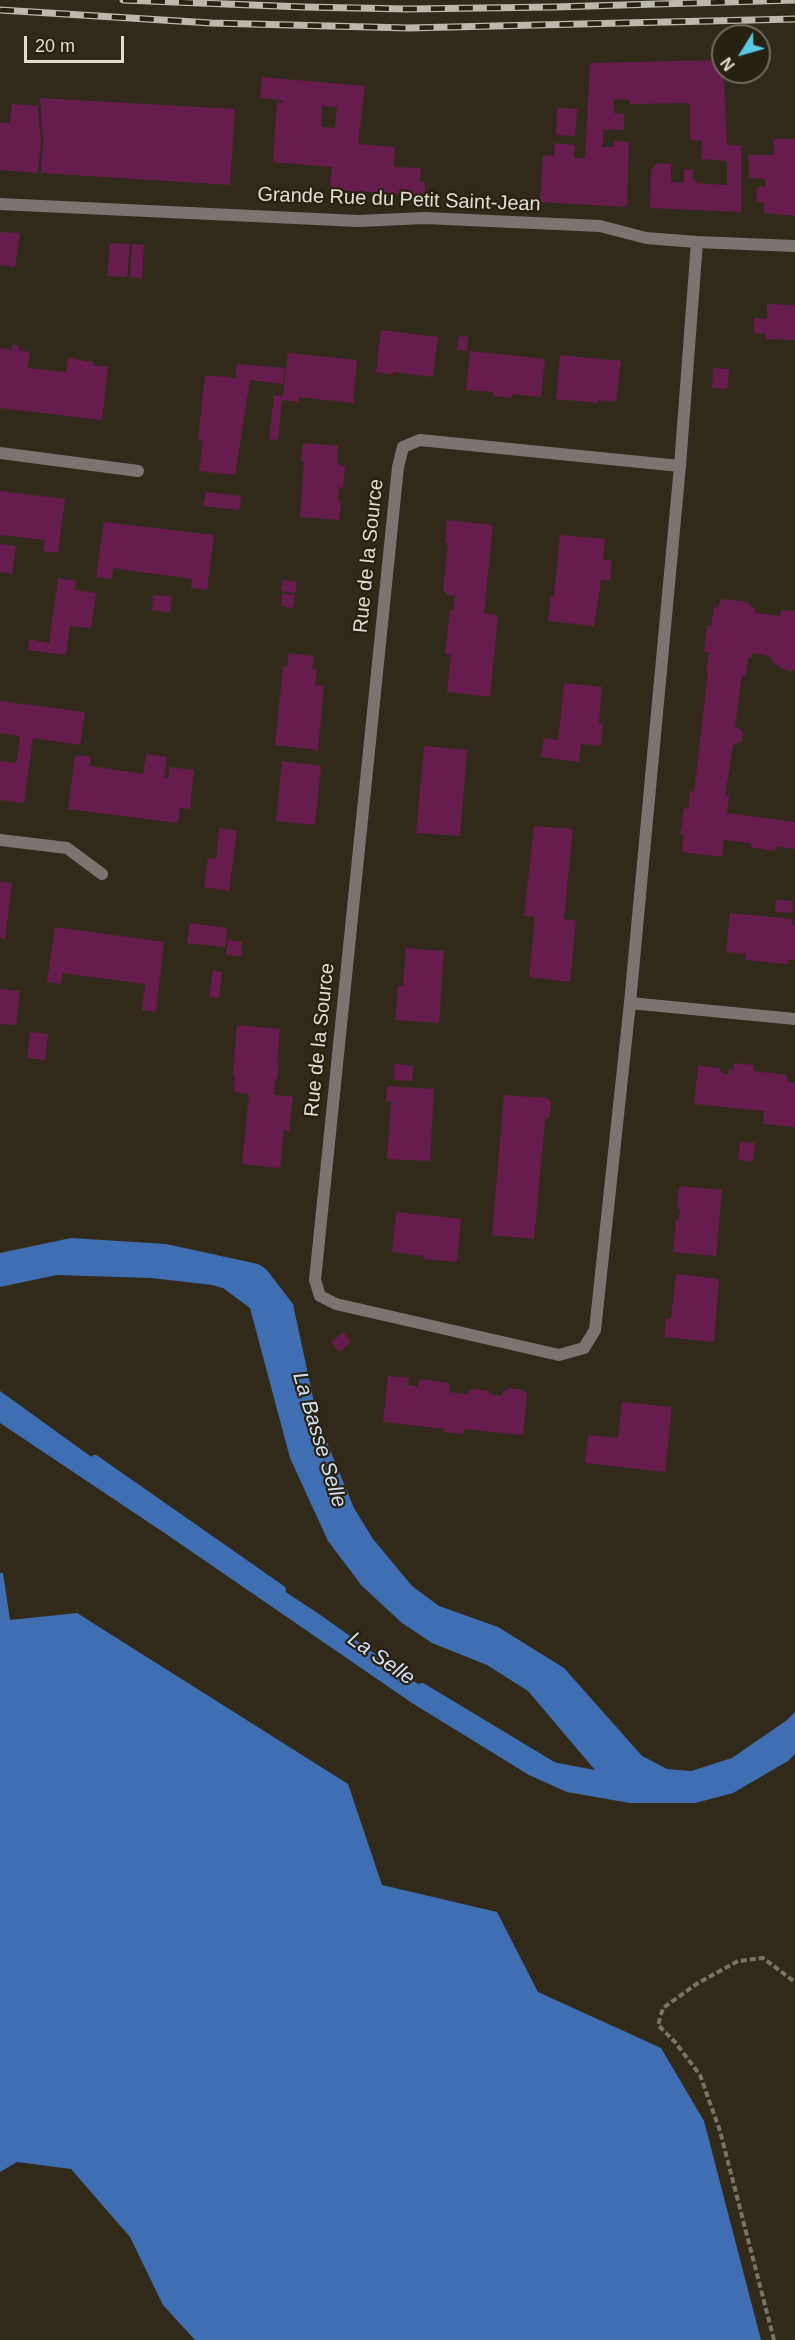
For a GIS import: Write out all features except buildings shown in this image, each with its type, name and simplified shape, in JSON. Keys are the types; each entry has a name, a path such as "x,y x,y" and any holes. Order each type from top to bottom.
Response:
{"street":[{"name":"Grande Rue du Petit Saint-Jean","path":"0,204 358,221 424,218 600,226 646,238 795,246"},
{"name":"Rue de la Source","path":"680,466 420,440 403,447 398,467 315,1280 320,1296 336,1304 559,1355 584,1348 595,1330 630,1003 680,466 697,242"},
{"path":"0,453 138,471"},
{"path":"0,840 67,848 102,874"},
{"path":"630,1003 795,1019"}],"path":[{"path":"774,2340 720,2131 700,2075 675,2042 658,2025 663,2008 698,1983 738,1961 763,1958 795,1983"}],"water":[{"name":"La Basse Selle","path":"71,1238 166,1244 258,1264 266,1269 293,1304 318,1421 354,1508 373,1539 412,1586 439,1606 498,1627 564,1668 642,1756 667,1769 691,1771 732,1758 795,1712 795,1754 788,1761 733,1793 695,1803 630,1803 567,1792 529,1775 412,1703 0,1423 0,1391 208,1541 319,1614 443,1702 542,1760 595,1770 528,1691 487,1665 432,1643 402,1623 362,1586 328,1541 290,1458 250,1308 223,1288 151,1278 57,1275 0,1287 0,1253"},
{"path":"0,1573 3,1573 10,1620 77,1613 348,1784 382,1885 497,1912 538,1992 661,2048 704,2121 761,2340 195,2340 163,2305 130,2237 71,2169 17,2162 0,2172"}],"waterway":[{"name":"La Selle","path":"95,1460 281,1590"},
{"name":"La Selle","path":"422,1688 553,1767"}],"railway":[{"path":"123,0 408,9 795,0"},
{"path":"0,10 211,23 408,28 795,19"}]}
